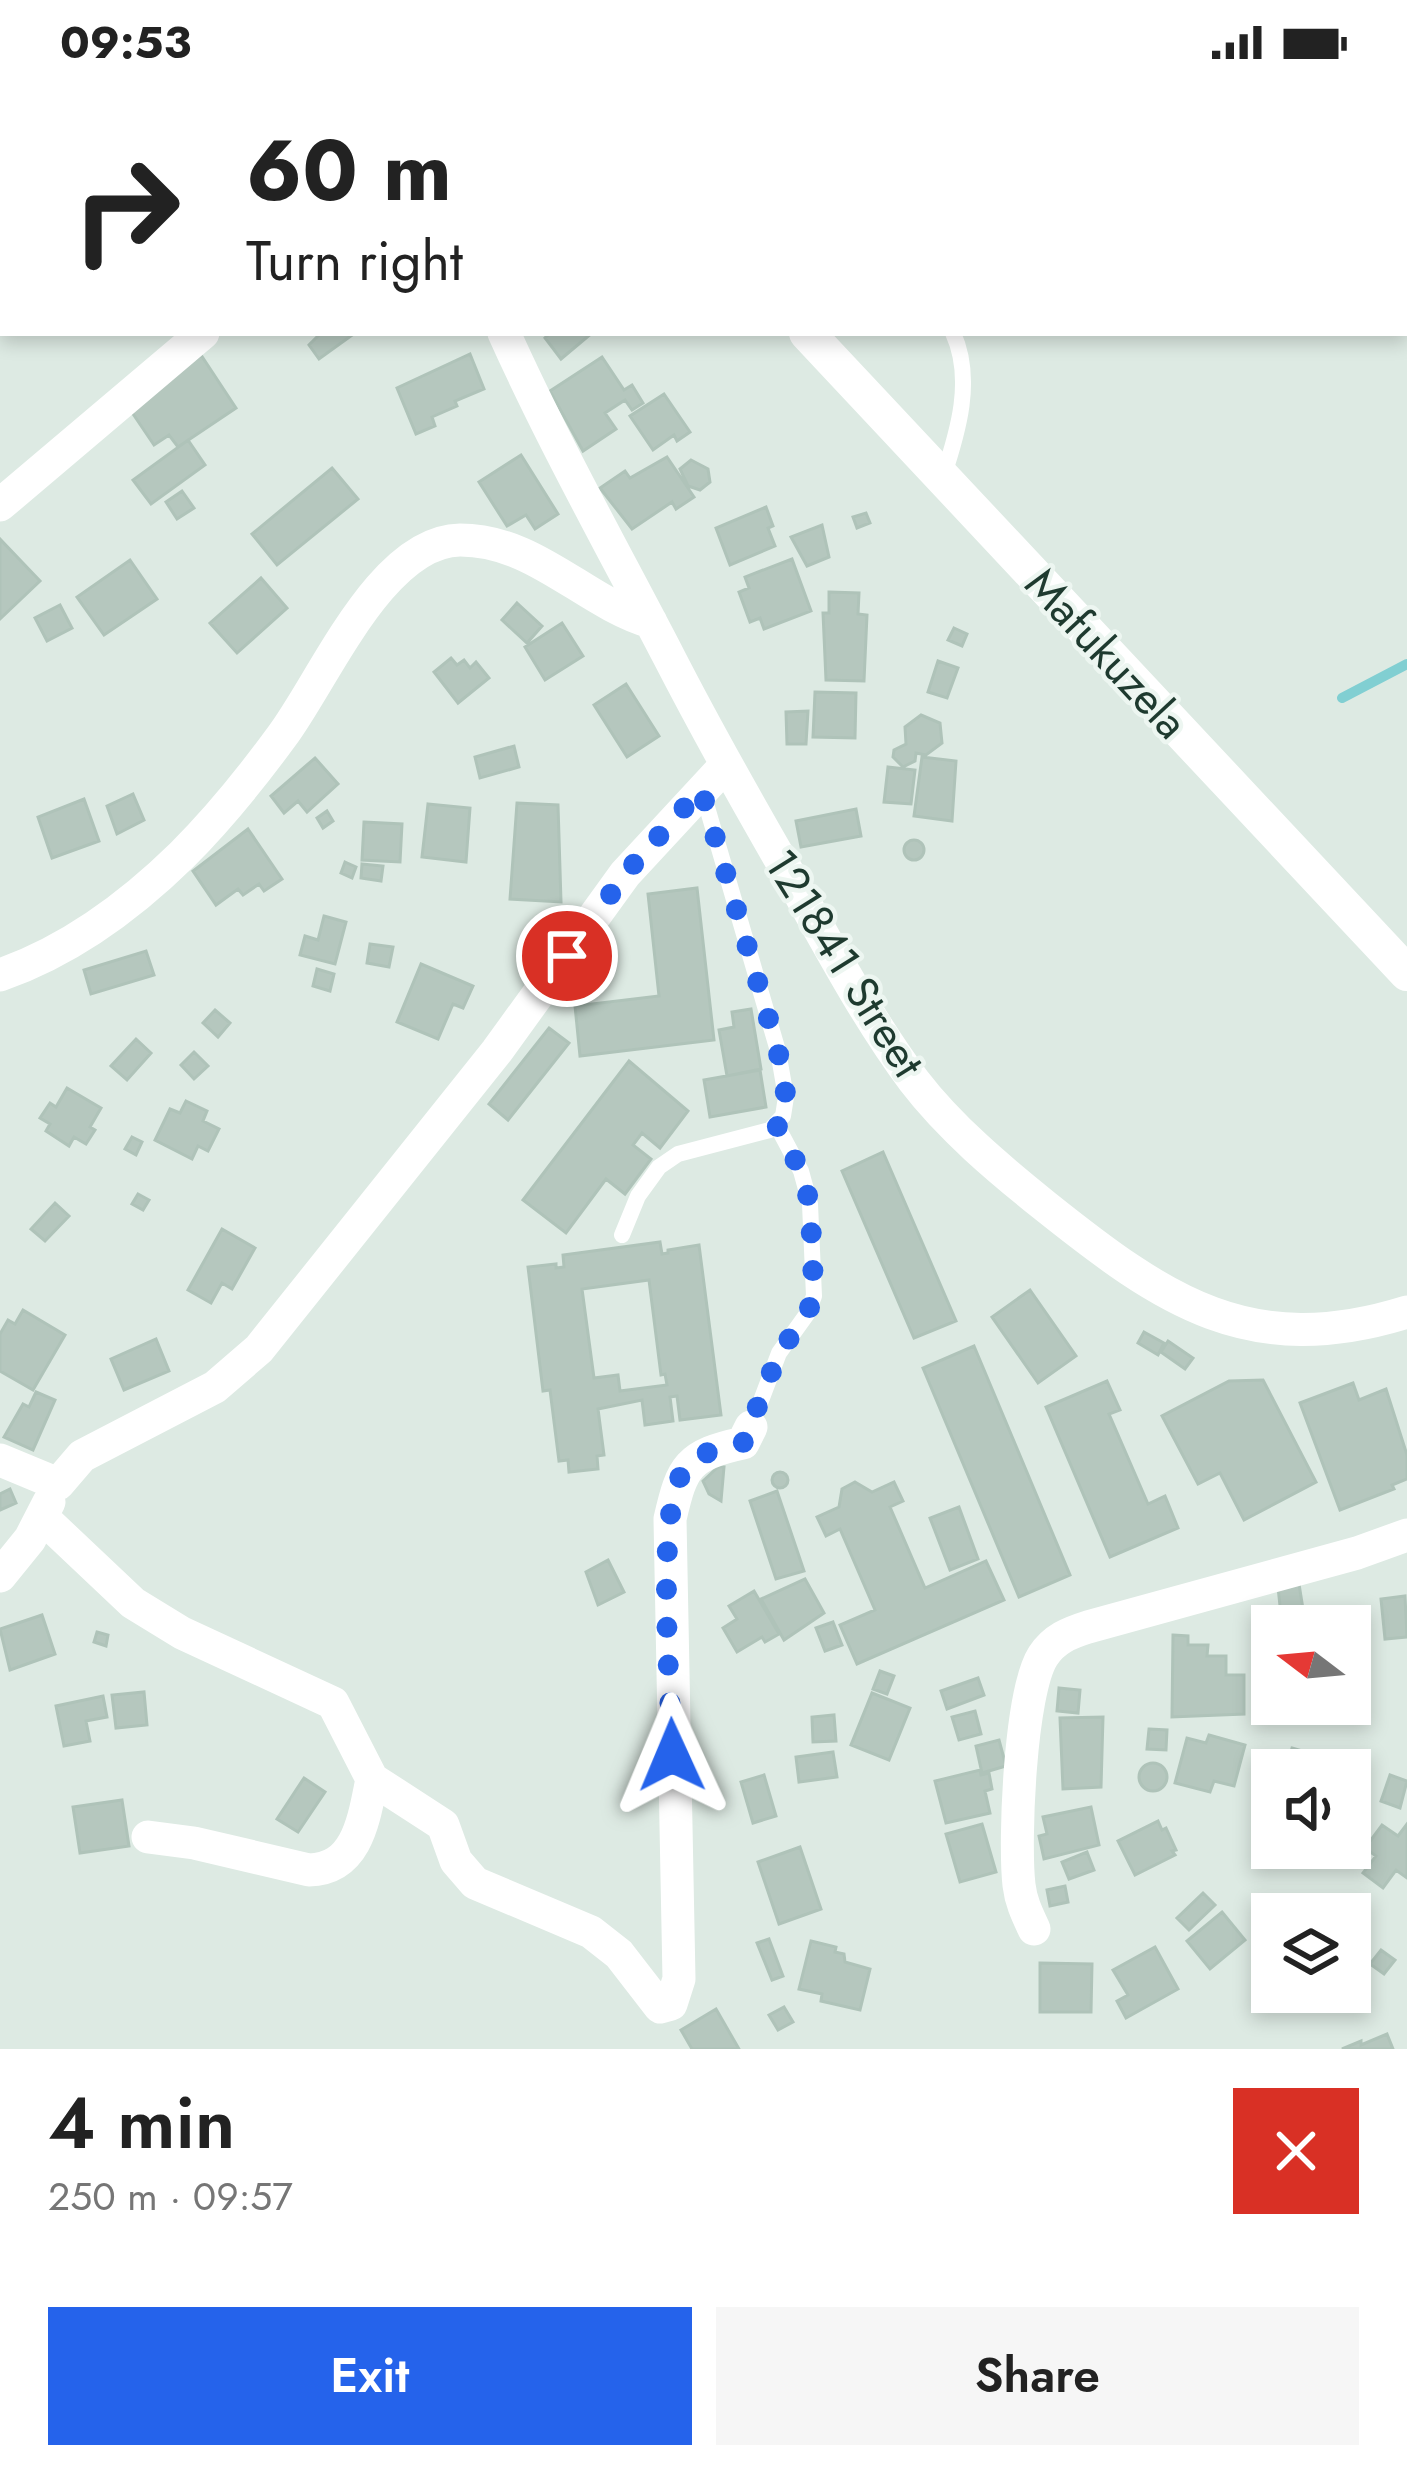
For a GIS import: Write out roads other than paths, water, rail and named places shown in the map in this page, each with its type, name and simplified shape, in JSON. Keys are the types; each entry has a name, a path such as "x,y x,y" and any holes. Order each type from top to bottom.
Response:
{"main road":[{"name":"Mafukuzela","path":"809,336 1407,973"}],"street":[{"path":"0,505 199,336"},
{"name":"121841 Street","path":"505,336 541,415 651,622 713,777 916,1084 962,1133 1047,1208 1124,1267 1178,1300 1227,1320 1315,1331 1358,1328 1407,1312"},
{"path":"0,975 77,940 181,856 283,735 377,591 410,557 436,544 461,540 499,546 542,561 608,606 651,622"},
{"path":"0,1576 30,1539 58,1484 82,1456 215,1387 259,1349 497,1051 625,874 713,777"},
{"path":"42,1517 133,1603 182,1633 333,1703 372,1779 443,1825 456,1861 475,1883 591,1932 619,1954 660,2007 671,2003 679,1979 670,1519 681,1474 699,1456 743,1443 751,1426"},
{"path":"0,1460 58,1484"},
{"path":"1034,1929 1019,1883 1019,1830 1033,1682 1046,1652 1065,1635 1088,1627 1407,1535"},
{"path":"148,1837 309,1870 326,1869 344,1860 355,1841 372,1779"}],"lane":[{"path":"943,478 962,395 963,364 954,336"},
{"path":"622,1234 638,1196 659,1167 678,1154 770,1130 783,1116 786,1096 778,1051 713,777"},
{"path":"751,1426 779,1353 814,1296 810,1204 801,1171 776,1124"}],"waterway":[{"path":"1342,698 1407,664"}]}
